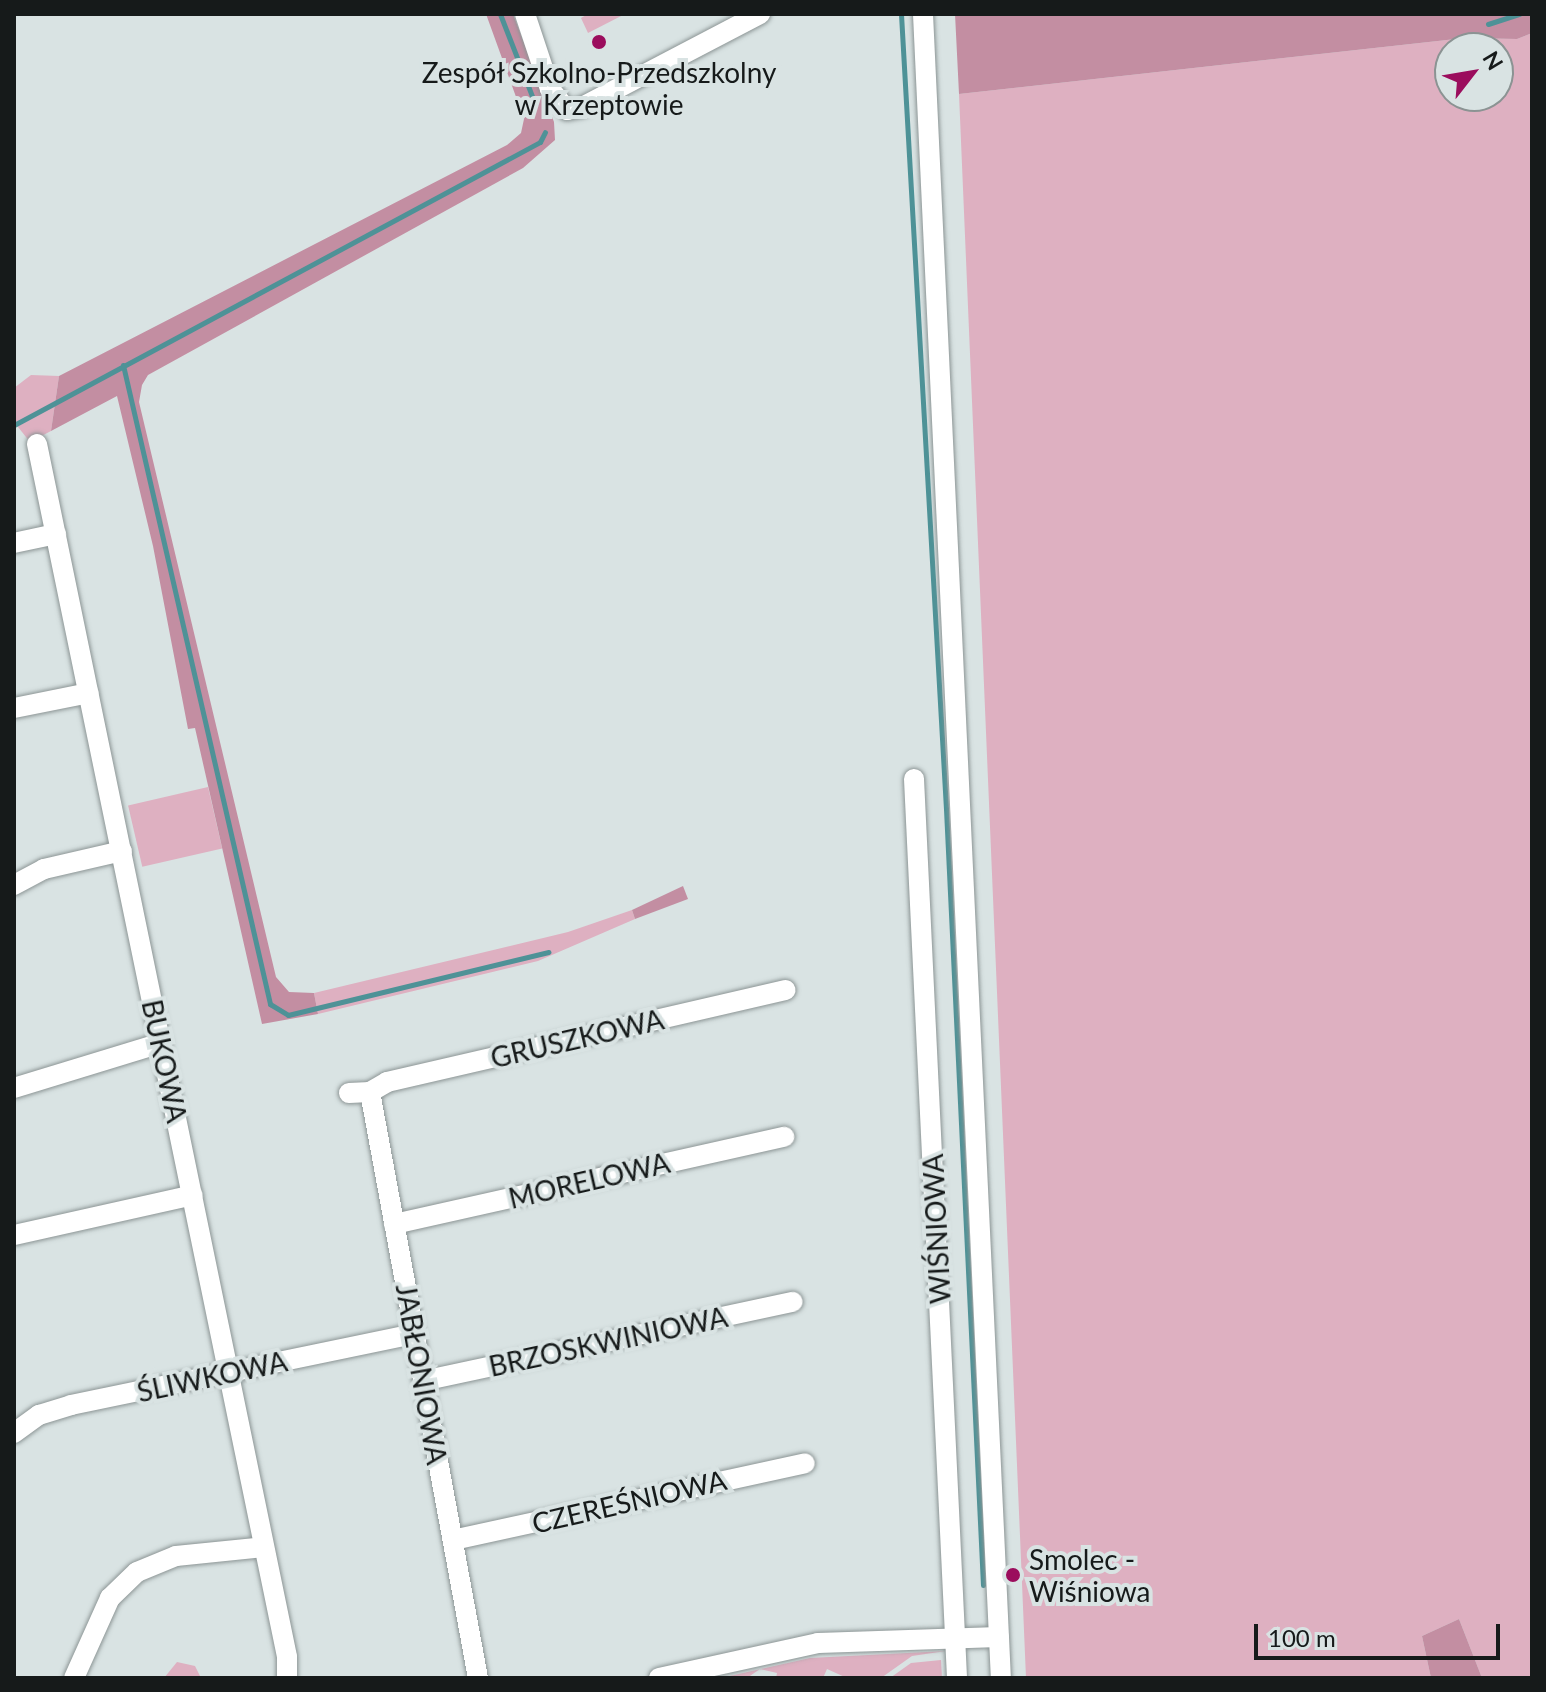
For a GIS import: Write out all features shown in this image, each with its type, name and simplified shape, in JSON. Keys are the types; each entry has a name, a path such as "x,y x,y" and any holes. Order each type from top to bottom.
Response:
{"street":[{"path":"525,14 550,89 567,110 582,107 760,14"},
{"path":"923,14 1001,1678"},
{"name":"BUKOWA","path":"37,444 193,1195 264,1547 287,1678"},
{"path":"14,543 56,534"},
{"path":"14,708 89,693"},
{"name":"WIŚNIOWA","path":"914,779 957,1678"},
{"path":"14,885 44,869 122,851"},
{"name":"GRUSZKOWA","path":"370,1092 387,1082 786,990"},
{"path":"14,1088 161,1043"},
{"path":"349,1093 370,1092"},
{"name":"JABŁONIOWA","path":"370,1092 478,1678"},
{"name":"MORELOWA","path":"394,1224 784,1137"},
{"path":"14,1235 193,1195"},
{"name":"BRZOSKWINIOWA","path":"423,1381 793,1302"},
{"name":"ŚLIWKOWA","path":"14,1433 55,1409 415,1334"},
{"name":"CZEREŚNIOWA","path":"453,1540 805,1463"},
{"path":"74,1678 110,1598 137,1572 176,1556 264,1547"},
{"path":"659,1678 818,1643 999,1637"}],"shaded area":[{"path":"486,14 513,14 554,122 555,140 523,168 148,375 142,385 139,402 276,977 289,992 314,993 318,1014 262,1024 195,728 188,729 153,546 117,396 51,431 59,376 507,145 521,133 524,119"},
{"path":"588,14 625,14 588,33 581,18"},
{"path":"955,14 1532,14 1532,33 1517,39 1514,39 1514,32 1434,32 1434,41 959,94"},
{"path":"1532,33 1532,1678 1482,1678 1459,1619 1422,1636 1431,1678 1026,1678 959,94 1434,41 1434,112 1514,112 1514,39"},
{"path":"31,375 59,376 51,431 30,442 14,422 14,388"},
{"path":"208,787 222,848 142,867 128,805"},
{"path":"683,886 688,899 635,919 632,910"},
{"path":"632,910 635,919 538,961 318,1014 314,993 568,932"},
{"path":"1459,1619 1482,1678 1431,1678 1422,1636"},
{"path":"946,1651 912,1656 881,1678 847,1678 827,1669 823,1678 776,1678 777,1673 761,1669 810,1658"},
{"path":"941,1660 942,1678 890,1678 911,1663"},
{"path":"177,1662 195,1666 201,1678 164,1678"},
{"path":"759,1669 747,1678 721,1678"}],"waterway":[{"path":"500,14 535,104"},
{"path":"901,14 946,809 983,1585"},
{"path":"1488,24 1519,14"},
{"path":"14,425 540,142 545,132"},
{"path":"123,365 270,1004 288,1015 549,952"}],"place":[{"name":"Zespół Szkolno-Przedszkolny w Krzeptowie","path":"599,42"},
{"name":"Smolec - Wiśniowa","path":"1013,1575"}]}
